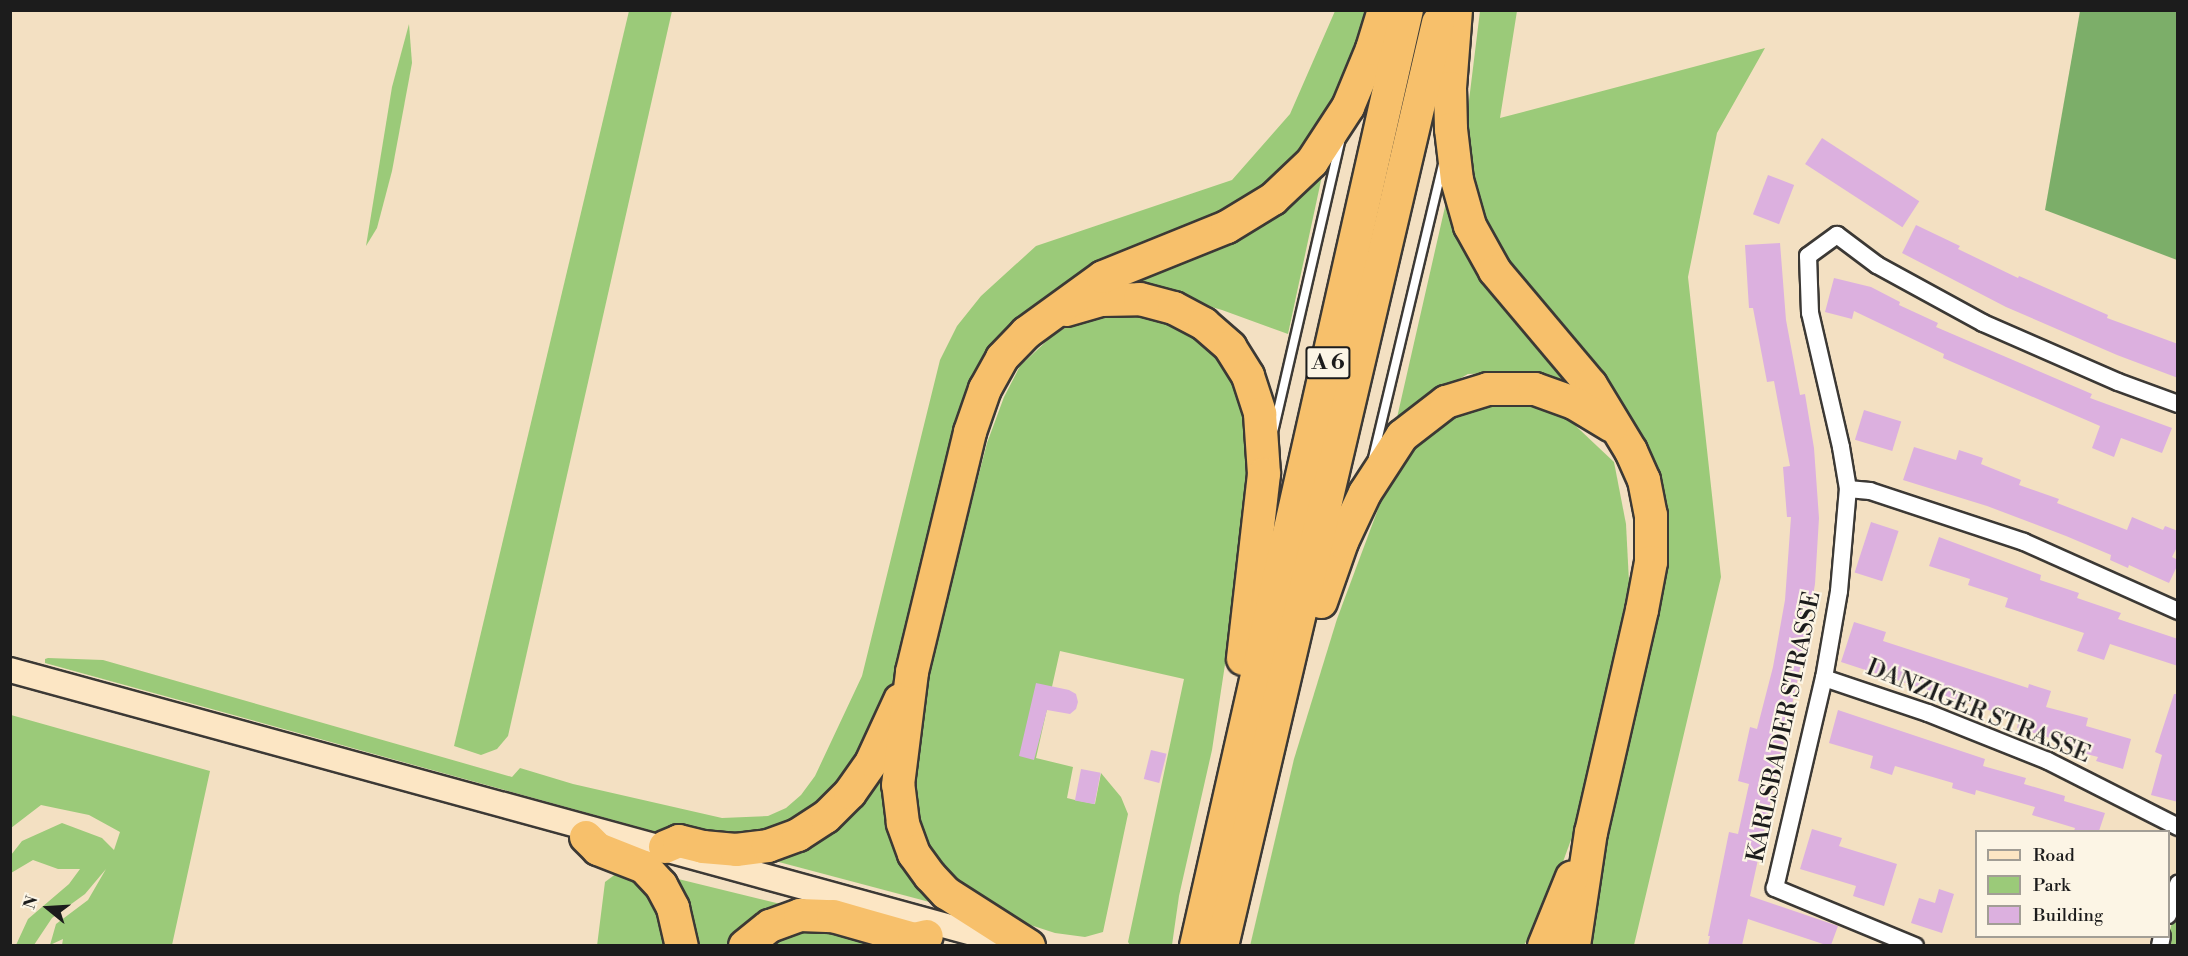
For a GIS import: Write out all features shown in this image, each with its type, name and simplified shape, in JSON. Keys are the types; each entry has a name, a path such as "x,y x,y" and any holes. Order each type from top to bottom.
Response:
{"highway":[{"path":"1029,945 946,893 914,854 903,823 898,785 912,672 970,432 985,389 1002,358 1026,333 1048,315 1103,277 1227,227 1273,199 1312,162 1348,107 1372,49 1384,10"},
{"name":"A 6","path":"1196,945 1407,10"},
{"name":"A 6","path":"1222,945 1441,10"},
{"path":"1456,10 1450,88 1451,129 1457,180 1470,226 1495,271 1591,385 1631,451 1644,480 1651,515 1651,562 1591,832 1574,945"},
{"path":"1048,315 1101,300 1140,300 1174,308 1204,324 1230,347 1248,376 1260,414 1264,474 1242,663 1249,716"},
{"path":"1282,692 1304,665 1318,611 1342,542 1365,493 1402,436 1446,402 1488,389 1535,389 1574,403 1615,427"},
{"path":"665,847 679,841 703,847 736,850 768,846 798,836 826,817 850,793 872,762 912,672"},
{"path":"1544,945 1591,832"},
{"path":"586,837 598,849 644,867 661,885 674,908 682,945"},
{"path":"745,945 770,926 800,915 832,916 914,939 927,936"}],"main road":[{"path":"10,670 1018,945"},
{"path":"434,787 514,816 917,928 927,936 962,945"}],"street":[{"name":"KARLSBADER STRASSE","path":"1915,945 1775,888 1824,678 1839,591 1848,489 1841,447 1810,313 1808,256 1837,235 1877,266 1983,323 2118,382 2178,404"},
{"path":"1848,489 1870,491 2024,542 2178,611"},
{"name":"DANZIGER STRASSE","path":"1824,678 1928,713 2048,761 2178,827"},
{"path":"2170,912 2178,884"}],"lane":[{"path":"1264,474 1348,107"},
{"path":"1365,493 1451,129"}],"green space":[{"path":"629,11 672,11 508,736 497,749 481,755 454,746"},
{"path":"1335,11 1366,11 1334,103 1307,152 1245,206 1079,279 1018,317 996,341 976,377 886,712 855,776 778,835 667,835 45,663 45,659 48,658 103,660 512,777 520,768 573,784 722,818 768,816 786,808 801,795 815,776 862,676 940,360 957,326 981,296 1036,246 1232,180 1290,114"},
{"path":"1480,11 1517,11 1500,118 1765,48 1717,133 1688,277 1721,577 1634,945 1587,945 1650,455 1620,401 1520,286 1479,214 1464,141"},
{"path":"2080,11 2177,11 2177,260 2045,210"},
{"path":"409,24 412,63 392,171 377,228 366,246 392,87"},
{"path":"1325,162 1288,334 1222,310 1174,296 1115,284"},
{"path":"1447,198 1469,260 1516,319 1577,385 1521,372 1468,374 1427,397 1396,422"},
{"path":"1115,313 1145,314 1182,328 1204,342 1234,376 1248,419 1248,513 1212,750 1179,896 1172,945 1130,945 1128,942 1184,679 1060,651 1036,758 1073,767 1067,798 1075,800 1095,804 1101,773 1121,797 1128,814 1103,932 1085,937 1055,933 1021,922 949,879 914,826 910,787 921,712 942,618 987,443 1004,397 1020,366 1051,337 1074,322"},
{"path":"1504,402 1562,413 1614,462 1626,524 1629,582 1602,717 1572,837 1544,914 1524,945 1250,946 1294,759 1337,619 1387,485 1416,439 1457,412"},
{"path":"11,715 210,771 172,945 62,945 63,939 50,945 56,924 88,900 106,869 85,894 52,918 34,945 16,945 28,919 69,884 80,869 58,869 33,860 11,873 11,855 22,841 62,823 102,838 114,850 120,832 89,815 41,805 11,828"},
{"path":"880,762 937,904 775,861 773,858"},
{"path":"625,867 656,896 670,945 597,946 605,882"},
{"path":"670,877 793,907 735,945 693,945"},
{"path":"2177,903 2177,945 2165,946 2168,938 2170,938"},
{"path":"815,923 900,946 764,946"}],"building":[{"path":"1822,138 1919,201 1902,227 1805,164"},
{"path":"1768,175 1794,185 1779,224 1753,214"},
{"path":"1916,225 1960,246 1958,249 2018,278 2019,276 2108,315 2107,318 2178,344 2178,378 2117,355 2006,307 1902,253"},
{"path":"1780,243 1786,320 1800,395 1805,394 1814,448 1819,518 1815,584 1802,659 1750,896 1838,926 1831,945 1826,945 1748,919 1742,945 1708,945 1729,832 1738,834 1749,784 1738,781 1750,727 1757,729 1773,667 1785,600 1791,517 1787,517 1783,467 1790,466 1774,381 1767,382 1753,308 1749,308 1745,245"},
{"path":"1834,278 1871,287 1900,302 1899,305 1938,323 1936,327 2092,394 2090,398 2172,428 2162,453 2121,438 2114,457 2092,448 2100,426 1943,358 1944,354 1854,311 1852,319 1825,312"},
{"path":"1864,410 1901,421 1892,451 1855,440"},
{"path":"1914,447 1956,460 1959,450 1983,458 1981,464 2021,480 2019,485 2059,499 2057,503 2127,530 2132,517 2163,530 2165,526 2178,531 2178,545 2172,557 2178,560 2178,564 2169,583 2129,565 2128,568 2110,560 2111,555 2066,536 1987,506 1903,480"},
{"path":"1871,522 1899,531 1882,581 1855,572"},
{"path":"1939,537 2041,575 2040,580 2079,593 2077,598 2121,613 2118,619 2178,639 2178,666 2110,644 2104,660 2077,651 2084,633 2005,607 2008,598 1968,585 1970,579 1929,566"},
{"path":"1854,622 1886,632 1883,641 2028,688 2029,684 2051,691 2046,707 2088,718 2086,726 2131,739 2123,769 2096,761 2098,757 2056,746 2057,740 2017,728 2019,720 1841,662"},
{"path":"1036,683 1069,690 1076,694 1078,702 1076,709 1070,714 1047,710 1034,760 1019,756"},
{"path":"2174,694 2178,694 2178,802 2151,795 2162,755 2155,752"},
{"path":"1838,710 1985,759 1983,766 2026,778 2024,784 2065,796 2064,801 2105,813 2099,830 2074,830 2075,828 2032,815 2035,807 1976,790 1975,795 1952,788 1953,783 1895,766 1892,775 1870,768 1873,756 1829,743"},
{"path":"1151,750 1167,754 1159,783 1144,779"},
{"path":"1081,769 1101,773 1095,804 1075,800"},
{"path":"1812,829 1842,838 1839,846 1897,864 1884,906 1853,896 1856,886 1800,869"},
{"path":"1939,889 1954,894 1942,933 1911,923 1919,898 1935,903"}]}
